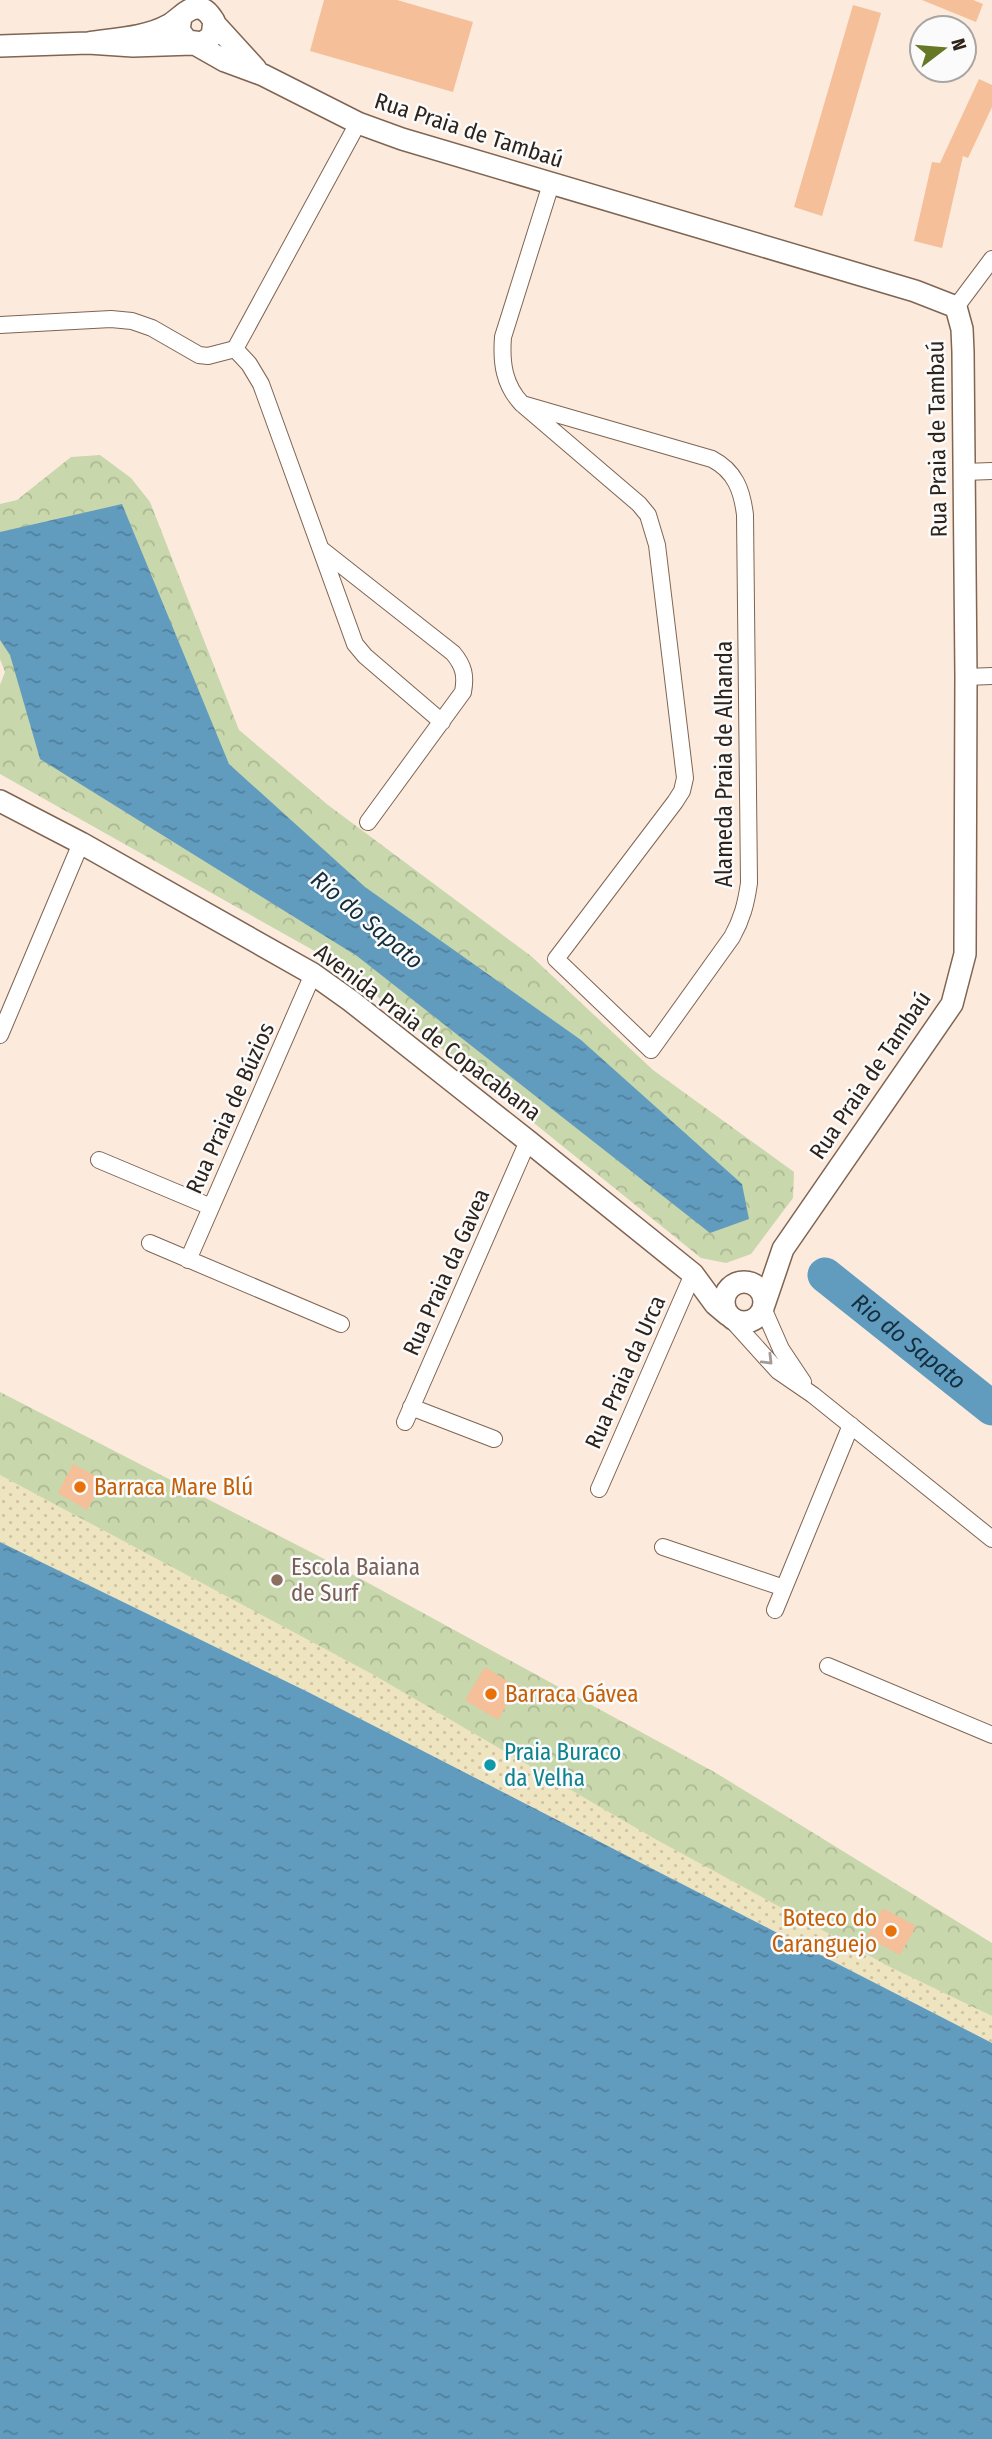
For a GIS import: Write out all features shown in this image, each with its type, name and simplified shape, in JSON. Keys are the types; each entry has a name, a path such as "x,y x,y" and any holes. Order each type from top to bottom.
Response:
{"street":[{"path":"0,46 194,44 207,41 212,36 214,15 196,8 185,11 166,27 151,32 88,43"},
{"path":"185,11 179,30 187,41 194,44"},
{"name":"Rua Praia de Tambaú","path":"214,15 240,53 263,75"},
{"name":"Rua Praia de Tambaú","path":"194,44 358,123 402,139 915,291 956,307 963,352 965,954 952,1004 783,1249 764,1307"},
{"path":"0,325 111,319 132,321 152,328 199,355 208,356 235,349 358,123"},
{"name":"Alameda Praia de Alhanda","path":"522,404 712,459 726,466 743,496 749,883 746,904 741,922 732,937 651,1050 556,959 675,802 682,791 685,778 654,530 648,515 639,504 522,404 512,393 505,376 501,356 503,337 551,184"},
{"path":"956,307 991,262"},
{"path":"235,349 249,364 261,384 358,650 442,722"},
{"path":"964,472 992,471"},
{"path":"320,548 453,653 461,662 465,673 463,692 368,822"},
{"path":"966,677 992,676"},
{"name":"Avenida Praia de Copacabana","path":"0,801 81,843 313,974 351,1001 693,1274 715,1304 778,1371 813,1395 992,1539"},
{"path":"0,1035 81,843"},
{"name":"Rua Praia de Búzios","path":"188,1260 313,974"},
{"name":"Rua Praia da Gavea","path":"494,1439 408,1415 528,1141"},
{"path":"99,1160 211,1207"},
{"path":"150,1243 341,1324"},
{"name":"Rua Praia de Tambaú","path":"740,1282 783,1249"},
{"name":"Avenida Praia de Copacabana","path":"693,1274 725,1282 740,1282"},
{"name":"Rua Praia da Urca","path":"599,1489 693,1274"},
{"path":"740,1282 756,1286 763,1295 764,1307 760,1315 749,1322 736,1322 729,1317 723,1303 724,1296 733,1285 740,1282"},
{"name":"Avenida Praia de Copacabana","path":"764,1307 791,1367 813,1395"},
{"path":"775,1611 851,1425"},
{"path":"663,1547 784,1588"},
{"path":"828,1665 992,1735"}],"sand":[{"name":"Praia Buraco da Velha","path":"0,1475 372,1674 655,1839 890,1967 992,2016 992,2043 308,1692 0,1542"}],"green space":[{"path":"100,455 131,478 150,502 239,730 328,805 531,956 653,1070 794,1172 793,1198 751,1254 726,1263 701,1258 336,963 0,774 0,685 5,672 0,659 0,504 17,500 71,457"},
{"path":"0,1392 328,1561 716,1773 992,1943 992,2016 890,1967 655,1839 372,1674 0,1475"}],"water":[{"path":"122,504 229,764 365,887 581,1040 742,1184 749,1219 710,1233 357,956 40,759 10,655 0,640 0,532"},
{"path":"0,1542 308,1692 992,2043 992,2439 0,2439"}],"building":[{"path":"324,0 397,0 473,22 453,92 310,51"},
{"path":"922,0 973,0 983,4 978,17 978,14 956,14"},
{"path":"853,5 881,13 822,216 794,207"},
{"path":"979,79 992,85 992,107 968,158 963,156 942,248 914,241 932,162 940,163"},
{"name":"Barraca Mare Blú","path":"73,1464 103,1480 87,1510 58,1493"},
{"name":"Barraca Gávea","path":"485,1667 517,1687 498,1720 465,1700"},
{"name":"Boteco do Caranguejo","path":"883,1908 916,1926 900,1955 867,1937"}],"waterway":[{"name":"Rio do Sapato","path":"825,1275 992,1408"}],"place":[{"name":"Barraca Mare Blú","path":"80,1487"},
{"name":"Escola Baiana de Surf","path":"277,1580"},
{"name":"Barraca Gávea","path":"491,1694"},
{"name":"Praia Buraco da Velha","path":"490,1765"},
{"name":"Boteco do Caranguejo","path":"891,1931"}]}
